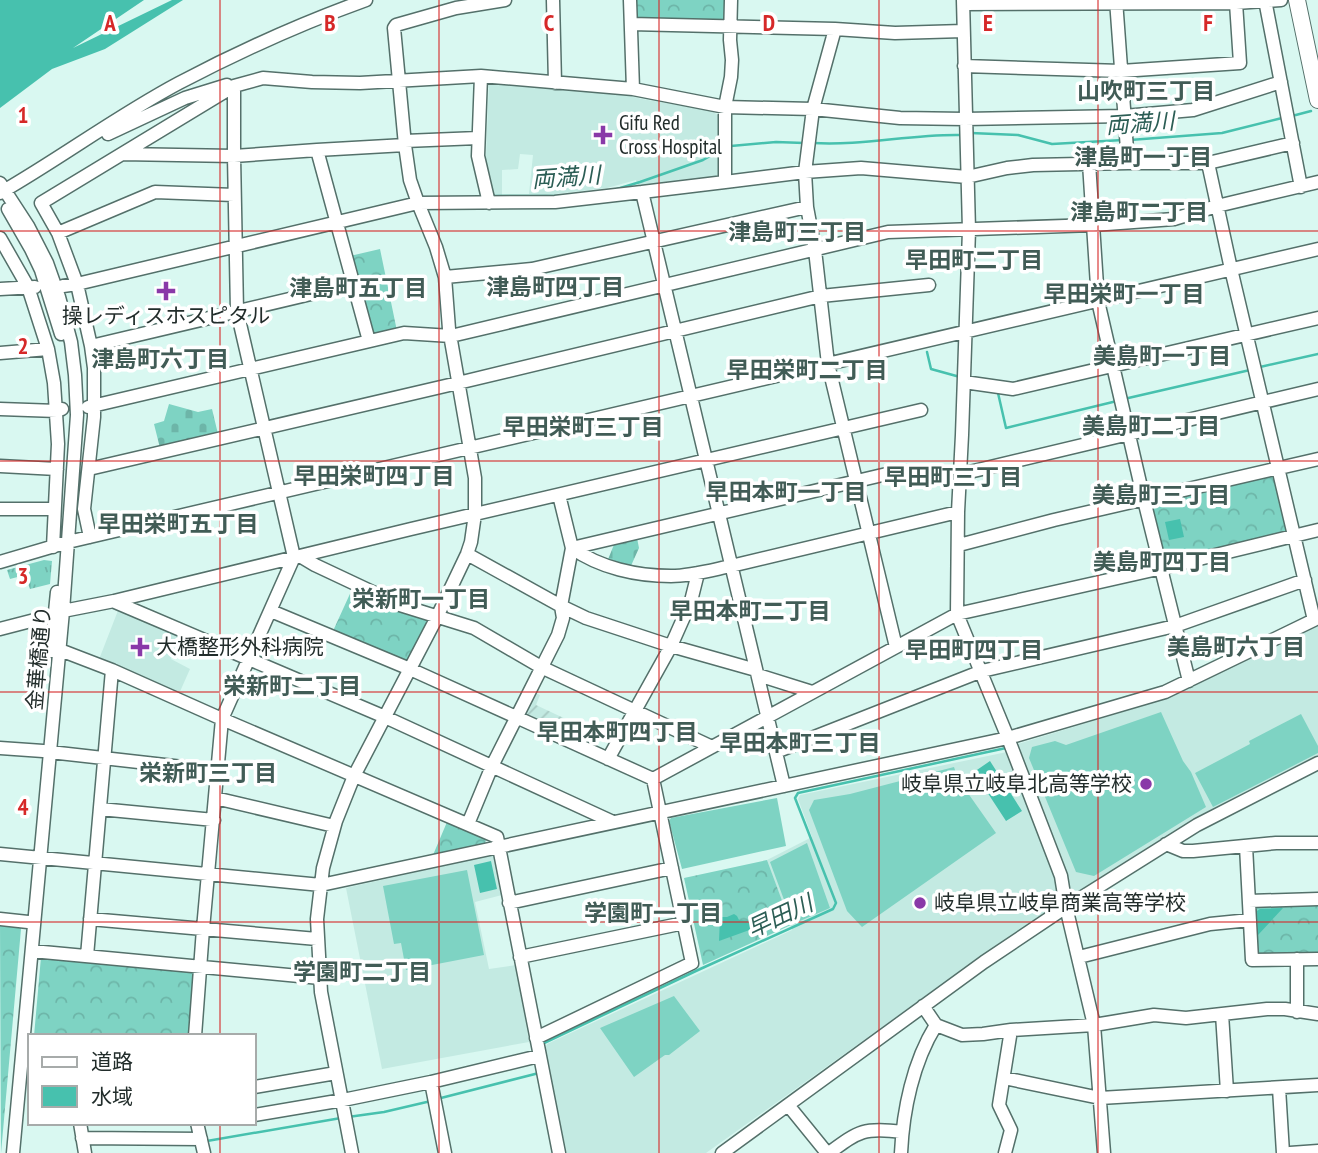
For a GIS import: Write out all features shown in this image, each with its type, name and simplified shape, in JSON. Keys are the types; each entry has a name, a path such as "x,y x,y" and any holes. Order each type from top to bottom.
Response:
{"main road":[{"path":"1297,0 1318,100"},
{"path":"1305,0 1318,66"}],"street":[{"path":"1,191 178,84 260,43 366,0"},
{"path":"352,1153 320,978 317,939 321,885 329,843 354,776 467,554 475,514 475,478 458,383 444,277 436,247 410,180 394,28 396,25 456,8 505,0"},
{"path":"553,0 555,83"},
{"path":"630,0 633,89"},
{"path":"725,182 725,107 732,77 731,0"},
{"path":"1104,1153 1094,1025 1061,876 982,671 957,614 958,512 969,230 963,2 1236,3 1281,0"},
{"path":"1265,1 1301,187"},
{"path":"1116,2 1128,163"},
{"path":"964,66 1121,71 1240,63 1236,3"},
{"path":"631,24 730,25 895,33 963,32"},
{"path":"835,29 813,109 805,172 807,207 815,250 828,364 896,647"},
{"path":"481,76 478,156 489,203"},
{"path":"90,537 84,509 89,469 91,346 70,285 58,233 41,203 234,86 263,78 360,83 481,76 633,89 725,107 813,109 900,118 965,119 1124,116 1200,109 1281,82"},
{"path":"84,140 95,140 185,98 225,85 234,86"},
{"path":"195,1034 222,719 297,557 237,312 234,86"},
{"path":"120,154 234,156 478,138"},
{"path":"70,285 418,203 555,202 805,172 860,168 967,177 1033,165 1208,163 1293,143"},
{"path":"317,150 369,341"},
{"path":"1089,163 1098,301 1189,681"},
{"path":"0,854 321,885 784,786 1010,742 1165,692 1316,619 1208,163"},
{"path":"91,406 404,333 451,336 888,232 1093,225 1174,219 1318,182"},
{"name":"金華橋通り","path":"1,191 28,226 47,263 71,342 75,374 78,415 61,545 60,650 46,752"},
{"path":"58,233 155,192 234,195"},
{"path":"642,192 784,786"},
{"path":"444,277 532,269 807,207"},
{"path":"0,238 32,287 48,349 60,410 54,509 61,545"},
{"path":"0,562 90,537 1318,249"},
{"path":"91,346 353,284"},
{"path":"89,469 821,296 929,285"},
{"path":"0,289 32,287"},
{"path":"964,382 1013,389 1318,318"},
{"path":"0,353 48,349"},
{"path":"961,474 1318,389"},
{"path":"0,409 60,410"},
{"path":"0,629 921,410"},
{"path":"959,545 1054,520 1318,459"},
{"path":"0,466 57,469"},
{"path":"572,548 891,473 914,473"},
{"path":"468,824 515,717 558,635 563,618 561,606 572,548 559,495"},
{"path":"0,509 54,509"},
{"path":"572,548 599,563 630,572 673,576 731,566 958,512"},
{"path":"653,779 957,614 1318,530"},
{"path":"467,554 586,618 812,692"},
{"path":"297,557 400,605 474,628 541,667 712,747"},
{"path":"608,759 671,646 691,601 698,573"},
{"path":"776,752 982,671 1175,626 1305,580"},
{"path":"114,601 385,717 614,822"},
{"path":"271,611 410,669 653,779"},
{"name":"金華橋通り","path":"13,1153 25,1081 37,858 59,613"},
{"path":"60,650 497,837 559,1153"},
{"path":"87,956 112,670"},
{"path":"0,748 218,771"},
{"path":"722,1153 984,962 1066,907 1197,824 1318,763"},
{"path":"536,1038 692,963 653,779"},
{"path":"215,799 334,826"},
{"path":"100,810 214,820"},
{"path":"1166,844 1183,851 1194,851 1318,843"},
{"path":"1246,846 1252,960 1318,959"},
{"name":"金華橋通り","path":"5,1153 37,858"},
{"path":"509,903 672,868"},
{"path":"1249,901 1318,900"},
{"path":"0,919 28,922"},
{"path":"90,919 317,939"},
{"path":"1079,957 1210,924 1250,920"},
{"path":"520,957 684,923"},
{"path":"32,951 320,978"},
{"path":"1297,959 1297,1012"},
{"path":"923,1006 936,1024 962,1035 1094,1025 1154,1015 1186,1018 1267,1009 1318,1014"},
{"path":"1223,1014 1227,1091"},
{"path":"901,1153 902,1132 913,1079 925,1042 936,1024"},
{"path":"1005,1153 1011,1130 999,1105 1011,1030"},
{"path":"256,1115 431,1082 539,1056"},
{"path":"256,1087 337,1073"},
{"path":"1004,1078 1100,1098 1318,1085"},
{"path":"431,1082 445,1153"},
{"path":"1279,1088 1283,1153"},
{"path":"788,1105 828,1153 856,1134 877,1129 902,1132"},
{"path":"80,1125 85,1153"},
{"path":"200,1125 204,1153"},
{"path":"82,1138 201,1139"},
{"path":"1290,1153 1318,1151"}],"shaded area":[{"name":"Gifu Red Cross Hospital","path":"489,81 606,90 712,111 719,116 720,176 638,186 636,180 607,188 546,195 529,194 533,155 520,154 518,169 502,170 502,195 491,194 483,159 486,157"},
{"name":"大橋整形外科病院","path":"119,608 180,635 171,659 190,669 178,696 98,662"},
{"name":"岐阜県立岐阜北高等学校","path":"1318,625 1318,756 1208,812 1076,893 1071,891 1016,748 1018,744 1152,703"},
{"path":"529,690 540,695 536,705 570,721 564,734 519,712"},
{"path":"1007,752 1056,878 1060,901 1057,906 995,946 706,1153 567,1153 551,1083 545,1048 547,1044 792,930 767,860 812,837 798,799 800,795"},
{"path":"492,855 495,857 502,895 475,902 489,969 516,965 529,1042 382,1069 346,888"}],"green space":[{"path":"636,0 727,0 726,21 639,20"},
{"path":"380,249 397,331 373,336 350,256"},
{"path":"169,404 198,412 212,409 218,434 160,448 154,424 164,421"},
{"path":"1274,473 1290,531 1164,561 1150,505"},
{"path":"637,538 639,548 630,568 607,562 615,542"},
{"path":"44,560 52,561 50,584 30,589 25,575 10,579 7,570"},
{"path":"354,585 430,621 409,664 333,631"},
{"path":"1161,712 1206,807 1094,876 1076,872 1029,758 1032,747 1055,741 1066,745"},
{"path":"1301,714 1318,746 1318,753 1213,807 1195,773"},
{"path":"954,767 958,779 996,833 862,927 847,911 809,810 814,800 850,794"},
{"path":"777,798 786,846 682,869 669,821 671,818"},
{"path":"447,822 486,839 485,844 433,855"},
{"path":"807,843 830,908 793,924 770,862"},
{"path":"767,860 791,925 703,965 684,878"},
{"path":"467,870 484,955 406,970 401,943 394,944 383,886"},
{"path":"1318,903 1318,954 1260,956 1257,953 1253,907"},
{"path":"0,923 21,925 1,1153"},
{"path":"41,957 195,972 191,1034 34,1034"},
{"path":"674,996 700,1031 634,1077 600,1028"}],"water":[{"path":"0,0 144,0 73,48 172,0 183,0 105,49 52,69 0,108"},
{"path":"1180,519 1184,537 1169,540 1165,522"},
{"path":"990,761 1022,811 1006,821 974,772"},
{"path":"491,861 497,889 480,893 474,865"},
{"path":"1283,908 1258,935 1257,911"},
{"path":"734,914 739,920 753,921 755,928 719,941 720,917"}],"waterway":[{"name":"両満川","path":"1292,116 1311,111"},
{"name":"両満川","path":"1130,140 1222,133 1282,118"},
{"name":"両満川","path":"971,133 1018,135 1052,144 1123,140"},
{"name":"両満川","path":"813,143 960,135"},
{"name":"両満川","path":"731,146 776,142 804,143"},
{"name":"両満川","path":"617,189 703,160 719,151"},
{"name":"両満川","path":"492,196 558,196"},
{"path":"927,352 931,369 960,377"},
{"path":"1260,367 1318,354"},
{"path":"1124,399 1250,370"},
{"path":"998,393 1006,428 1117,401"},
{"name":"早田川","path":"542,1044 833,909 836,903 795,798 798,793 1006,748"},
{"name":"早田川","path":"437,1099 539,1073"},
{"name":"早田川","path":"348,1117 431,1101"},
{"name":"早田川","path":"207,1141 341,1118"}],"place":[{"name":"Gifu Red Cross Hospital","path":"603,135"},
{"name":"操レディスホスピタル","path":"166,291"},
{"name":"大橋整形外科病院","path":"140,647"},
{"name":"岐阜県立岐阜北高等学校","path":"1146,784"},
{"name":"岐阜県立岐阜商業高等学校","path":"920,903"}],"district":[{"name":"山吹町三丁目","path":"1146,91"},
{"name":"津島町一丁目","path":"1143,157"},
{"name":"津島町二丁目","path":"1139,212"},
{"name":"津島町三丁目","path":"797,232"},
{"name":"早田町二丁目","path":"974,260"},
{"name":"津島町四丁目","path":"555,287"},
{"name":"津島町五丁目","path":"358,288"},
{"name":"早田栄町一丁目","path":"1124,294"},
{"name":"美島町一丁目","path":"1162,356"},
{"name":"津島町六丁目","path":"160,359"},
{"name":"早田栄町二丁目","path":"807,370"},
{"name":"美島町二丁目","path":"1151,426"},
{"name":"早田栄町三丁目","path":"583,427"},
{"name":"早田栄町四丁目","path":"374,476"},
{"name":"早田町三丁目","path":"953,477"},
{"name":"早田本町一丁目","path":"786,492"},
{"name":"美島町三丁目","path":"1161,495"},
{"name":"早田栄町五丁目","path":"178,524"},
{"name":"美島町四丁目","path":"1162,562"},
{"name":"栄新町一丁目","path":"421,599"},
{"name":"早田本町二丁目","path":"750,611"},
{"name":"美島町六丁目","path":"1236,647"},
{"name":"早田町四丁目","path":"974,650"},
{"name":"栄新町二丁目","path":"292,686"},
{"name":"早田本町四丁目","path":"617,732"},
{"name":"早田本町三丁目","path":"800,743"},
{"name":"栄新町三丁目","path":"208,773"},
{"name":"学園町一丁目","path":"653,913"},
{"name":"学園町二丁目","path":"362,972"}]}
